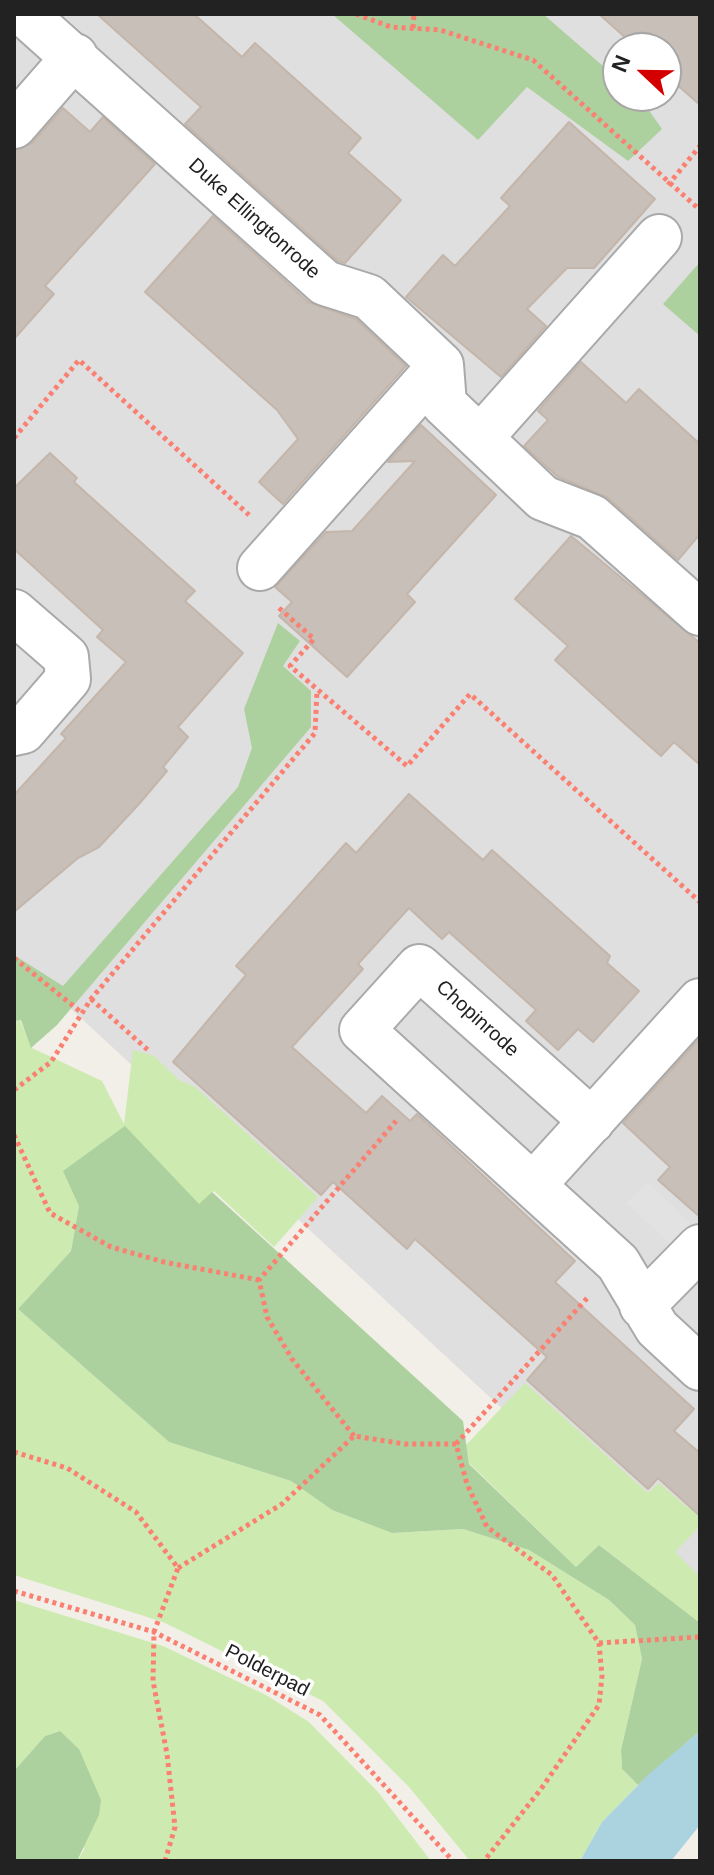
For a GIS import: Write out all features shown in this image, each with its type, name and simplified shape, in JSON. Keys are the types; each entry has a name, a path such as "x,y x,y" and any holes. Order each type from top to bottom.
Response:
{"street":[{"name":"Duke Ellingtonrode","path":"30,14 28,17 325,283 369,297 441,365"},
{"path":"14,126 75,56"},
{"path":"480,438 659,237"},
{"path":"441,365 444,404 543,498 592,517 700,613"},
{"path":"271,557 441,365"},
{"path":"14,612 66,657 68,679 23,731 14,733"},
{"name":"Chopinrode","path":"592,1121 419,967 362,1030 535,1183 618,1263 657,1328 700,1368"},
{"path":"535,1183 700,1001"},
{"path":"642,1306 700,1247"}],"path":[{"path":"356,14 391,27 440,30 533,60 668,184 676,200 659,237"},
{"path":"413,28 414,14"},
{"path":"668,184 700,146"},
{"path":"14,438 79,360 271,557 249,581 314,639 290,666 407,766 470,694 700,902"},
{"path":"14,1090 51,1062 91,999 315,733 317,689"},
{"path":"14,958 82,1013"},
{"path":"91,999 149,1051"},
{"path":"259,1280 424,1088"},
{"path":"14,1135 50,1213 111,1247 164,1262 259,1280"},
{"path":"259,1280 267,1317 292,1359 354,1436 405,1444 456,1444 618,1263"},
{"path":"165,1861 175,1827 167,1754 153,1681 154,1632 178,1568 282,1504 354,1436"},
{"path":"456,1444 467,1484 487,1527 552,1575 599,1643 602,1676 599,1705 541,1789 484,1861"},
{"path":"14,1452 67,1468 136,1512 178,1568"},
{"name":"Polderpad","path":"14,1591 154,1632 320,1715 453,1861"},
{"path":"599,1643 700,1637"}],"shaded area":[{"path":"14,14 700,14 700,1592 14,956"},
{"path":"22,641 48,665 14,704 14,650"},
{"path":"647,1182 695,1228 675,1249 627,1203"}],"green space":[{"path":"332,14 543,14 602,65 602,112 650,112 662,129 628,161 527,87 478,140"},
{"path":"700,262 700,336 663,304"},
{"path":"278,623 300,641 283,666 311,691 311,727 57,1025 31,1048 21,1020 14,1021 14,955 63,986 238,787 252,748 244,709"},
{"path":"20,1020 32,1048 102,1081 124,1124 133,1050 154,1056 179,1080 195,1087 318,1197 274,1247 214,1191 200,1204 79,1206 71,1251 18,1309 169,1442 291,1481 332,1510 392,1533 463,1529 529,1550 609,1600 635,1625 642,1659 621,1750 622,1769 638,1785 602,1822 580,1861 470,1861 409,1787 323,1701 163,1622 14,1575 14,1021"},
{"path":"125,1126 199,1204 212,1192 463,1421 469,1464 576,1567 599,1545 700,1623 700,1731 638,1785 622,1769 621,1750 642,1659 635,1625 609,1600 529,1550 463,1529 392,1533 332,1510 291,1481 169,1442 18,1309 71,1251 79,1206 63,1171"},
{"path":"525,1383 648,1493 659,1483 688,1508 700,1496 700,1526 675,1552 700,1577 700,1623 599,1545 576,1567 469,1463 466,1445"},
{"path":"14,1600 163,1646 266,1695 309,1722 378,1792 431,1861 77,1861 84,1850 79,1749 59,1731 45,1736 14,1771"},
{"path":"60,1731 79,1749 101,1800 99,1815 77,1861 14,1861 14,1771 45,1736"}],"water":[{"path":"700,1731 700,1825 671,1861 580,1861 602,1822 649,1774"}],"building":[{"path":"97,14 194,14 242,57 255,43 361,138 348,153 401,200 345,263 338,261 185,124 201,107"},
{"path":"599,14 700,14 700,105 682,89 682,32 619,32"},
{"path":"63,108 90,132 103,117 155,164 45,286 54,294 14,339 14,150 32,143"},
{"path":"569,122 655,199 594,268 567,268 527,309 546,326 501,377 406,297 443,255 455,266 510,206 501,198"},
{"path":"213,216 308,302 356,319 406,366 283,504 259,482 298,439 277,410 145,292"},
{"path":"581,362 626,403 639,389 700,444 700,534 678,560 608,498 557,476 524,446 548,420 538,411"},
{"path":"421,425 496,495 407,594 415,602 347,677 279,616 292,602 275,587 326,532 352,531 415,461 388,462"},
{"path":"50,453 77,478 74,482 195,591 185,601 243,653 178,727 188,737 163,767 167,771 139,804 99,847 78,858 14,912 14,795 66,738 61,734 126,662 97,637 103,630 14,549 14,488"},
{"path":"571,536 700,643 700,765 674,742 661,756 625,724 555,660 568,646 515,599"},
{"path":"409,794 483,860 492,850 610,956 607,963 639,991 593,1042 578,1029 558,1050 526,1021 536,1010 449,932 442,939 409,908 358,964 363,969 292,1047 366,1113 382,1096 410,1121 417,1114 575,1261 555,1282 694,1409 674,1431 700,1453 700,1516 658,1478 648,1489 527,1380 547,1357 415,1239 407,1249 333,1182 321,1195 173,1062 246,975 236,966 346,843 356,853"},
{"path":"700,1038 700,1217 658,1180 670,1167 623,1123"}]}
